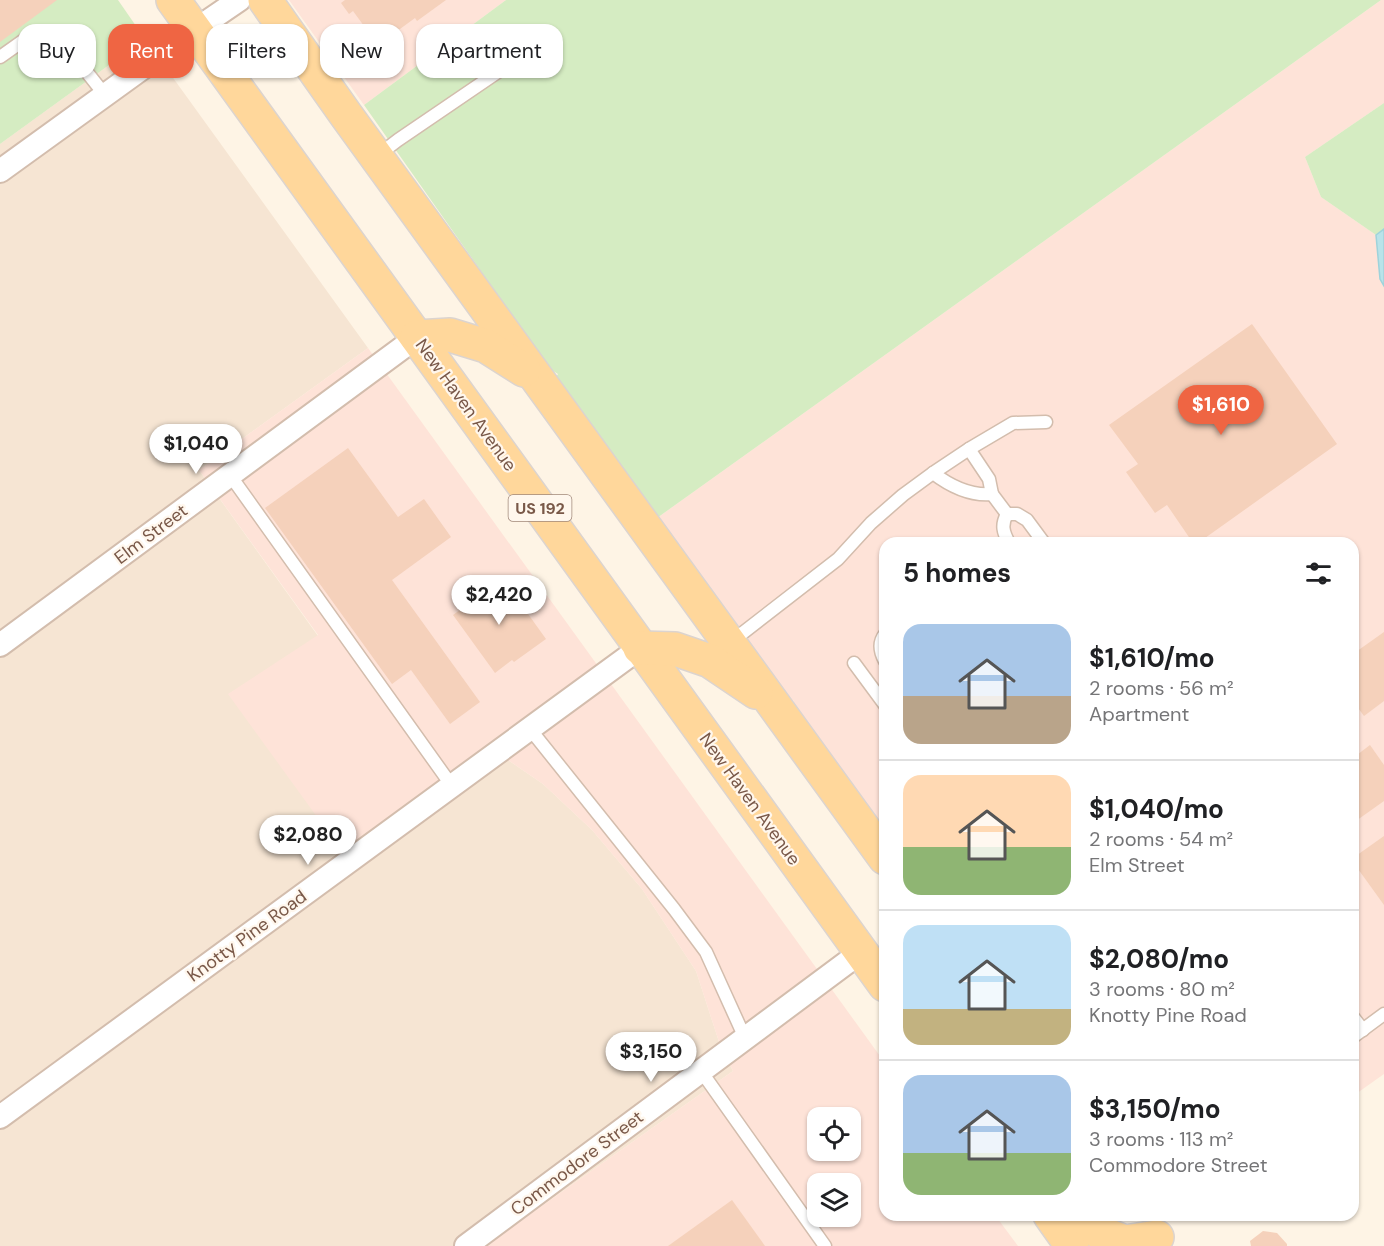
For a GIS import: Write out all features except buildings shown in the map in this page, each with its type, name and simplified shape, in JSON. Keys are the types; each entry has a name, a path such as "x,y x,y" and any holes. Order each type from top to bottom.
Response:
{"main road":[{"name":"New Haven Avenue","path":"173,0 640,648 873,953 879,970"},
{"path":"265,0 376,157 879,850"},
{"path":"417,337 450,335 486,346 538,379"},
{"path":"640,648 675,649 710,662 774,705"},
{"path":"1066,1233 1097,1231 1125,1242 1154,1233"}],"street":[{"path":"0,171 239,0"},
{"name":"Elm Street","path":"0,645 417,337"},
{"name":"Knotty Pine Road","path":"0,1117 640,648"},
{"name":"Commodore Street","path":"466,1246 745,1038 873,953"}],"lane":[{"path":"0,57 34,33 59,38 105,95"},
{"path":"376,157 489,78"},
{"path":"730,643 838,559 871,523 933,473 1014,423 1046,422"},
{"path":"969,449 989,479 992,494 1007,514"},
{"path":"933,473 946,482 976,494 992,494"},
{"path":"230,475 452,786"},
{"path":"1005,537 1003,522 1007,514"},
{"path":"1007,514 1017,514 1026,520 1039,537"},
{"path":"854,663 879,697"},
{"path":"530,729 706,952 745,1038"},
{"path":"1359,1032 1384,1014"},
{"path":"701,1071 825,1246"}],"shaded area":[{"path":"289,0 506,0 474,24 416,24 416,67 404,75 404,24 320,24 320,43"},
{"path":"1384,0 1384,103 1305,157 1321,197 1376,235 1380,279 1384,286 1384,1074 1359,1092 1359,537 879,537 879,824 792,705 794,701 785,695 657,518"},
{"path":"108,66 108,78 173,78 368,348 199,470 318,636 229,694 505,758 543,784 592,830 642,889 696,971 720,1045 733,1071 485,1246 0,1246 0,144 91,78 96,78 96,74"},
{"path":"345,78 401,78 364,105"},
{"path":"368,348 879,1055 879,1221 999,1221 1018,1246 485,1246 733,1071 720,1045 696,971 642,889 592,830 543,784 505,758 354,868 228,694 318,635 199,470"}],"green space":[{"path":"0,0 118,0 135,24 108,24 108,66 96,74 96,24 18,24 18,78 91,78 0,144"},
{"path":"506,0 1381,0 657,518 556,377 558,374 550,369 364,105 401,78 404,78 404,75 416,67 416,78 563,78 563,24 474,24"},
{"path":"1384,103 1384,229 1376,235 1321,197 1305,157"}],"water":[{"path":"1384,229 1384,286 1380,279 1376,235"}]}
